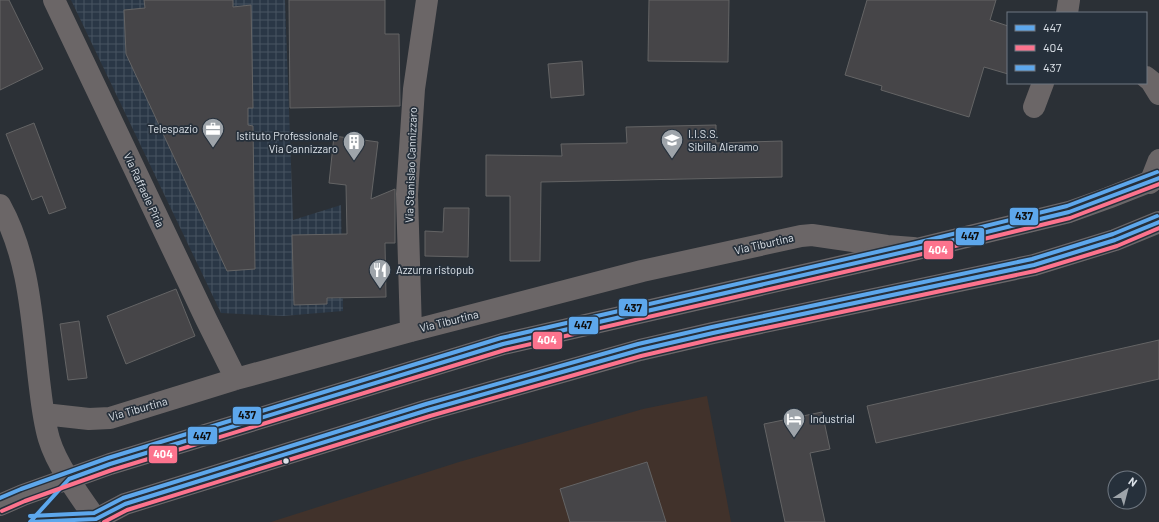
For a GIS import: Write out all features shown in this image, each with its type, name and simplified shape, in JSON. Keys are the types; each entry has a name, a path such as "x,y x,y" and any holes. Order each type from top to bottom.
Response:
{"main road":[{"path":"0,505 23,495 110,464 503,344 917,249 1069,212 1154,180"},
{"path":"95,521 121,506 140,499 428,410 640,350 1034,265 1115,240 1159,222"}],"street":[{"name":"Via Raffaele Piria","path":"54,0 236,379"},
{"name":"Via Stanislao Cannizzaro","path":"411,331 407,194 414,89 427,0"},
{"path":"1067,12 1069,0"},
{"path":"1147,71 1159,77"},
{"path":"1147,78 1159,94"},
{"path":"1034,107 1043,84"},
{"path":"1154,180 1159,160"},
{"path":"0,205 21,257 28,285 48,438 54,454 95,521"},
{"name":"Via Tiburtina","path":"44,414 89,420 110,418 236,379 411,331 642,271 801,236 812,235 917,249"}],"shaded area":[{"path":"71,0 285,0 293,220 341,205 343,311 283,316 221,313"},
{"path":"707,396 731,522 271,522 459,462 643,409"}],"building":[{"path":"0,0 9,0 43,69 0,90"},
{"path":"144,0 233,0 233,7 251,5 253,108 248,108 248,125 253,126 255,269 227,271 126,54 124,10 145,8"},
{"path":"289,0 385,0 385,34 399,34 400,106 290,108"},
{"path":"649,0 729,0 728,62 648,61"},
{"path":"867,0 996,0 990,20 1007,26 1007,74 984,67 969,117 881,90 882,86 845,75"},
{"path":"582,61 584,95 551,98 548,64"},
{"path":"34,123 66,208 49,214 42,196 32,200 6,134"},
{"name":"I.I.S.S. Sibilla Aleramo","path":"716,125 716,143 782,141 782,177 541,182 540,261 510,261 510,196 486,196 486,155 562,156 561,144 627,143 626,127"},
{"path":"334,136 378,142 371,199 395,189 395,243 385,243 386,297 327,298 327,304 294,305 292,235 347,234 346,185 329,183"},
{"path":"444,208 469,208 468,257 425,256 425,231 443,232"},
{"path":"176,289 195,336 126,364 107,316"},
{"path":"79,321 87,378 68,380 60,324"},
{"path":"1159,340 1159,379 876,443 867,406"},
{"path":"822,412 830,449 810,453 825,522 785,522 764,424"},
{"path":"647,462 666,522 570,522 560,489"}],"transit line":[{"name":"437","path":"0,498 108,458 501,338 916,243 1067,206 1157,172"},
{"name":"447","path":"30,522 69,479 110,464 503,344 917,249 1069,212 1159,178"},
{"name":"404","path":"2,511 25,501 112,470 505,350 918,255 1070,218 1159,184"},
{"name":"437","path":"30,516 94,513 123,498 426,404 638,344 1032,259 1113,234 1157,216"},
{"name":"447","path":"30,522 96,519 125,504 428,410 640,350 713,333 1034,265 1115,240 1159,222"},
{"name":"404","path":"104,522 127,510 430,416 641,356 714,339 1035,271 1117,246 1159,228"}],"place":[{"name":"Telespazio","path":"213,148"},
{"name":"I.I.S.S. Sibilla Aleramo","path":"672,160"},
{"name":"Istituto Professionale Via Cannizzaro","path":"354,162"},
{"name":"Azzurra ristopub","path":"380,290"},
{"name":"Industrial","path":"794,438"}]}
